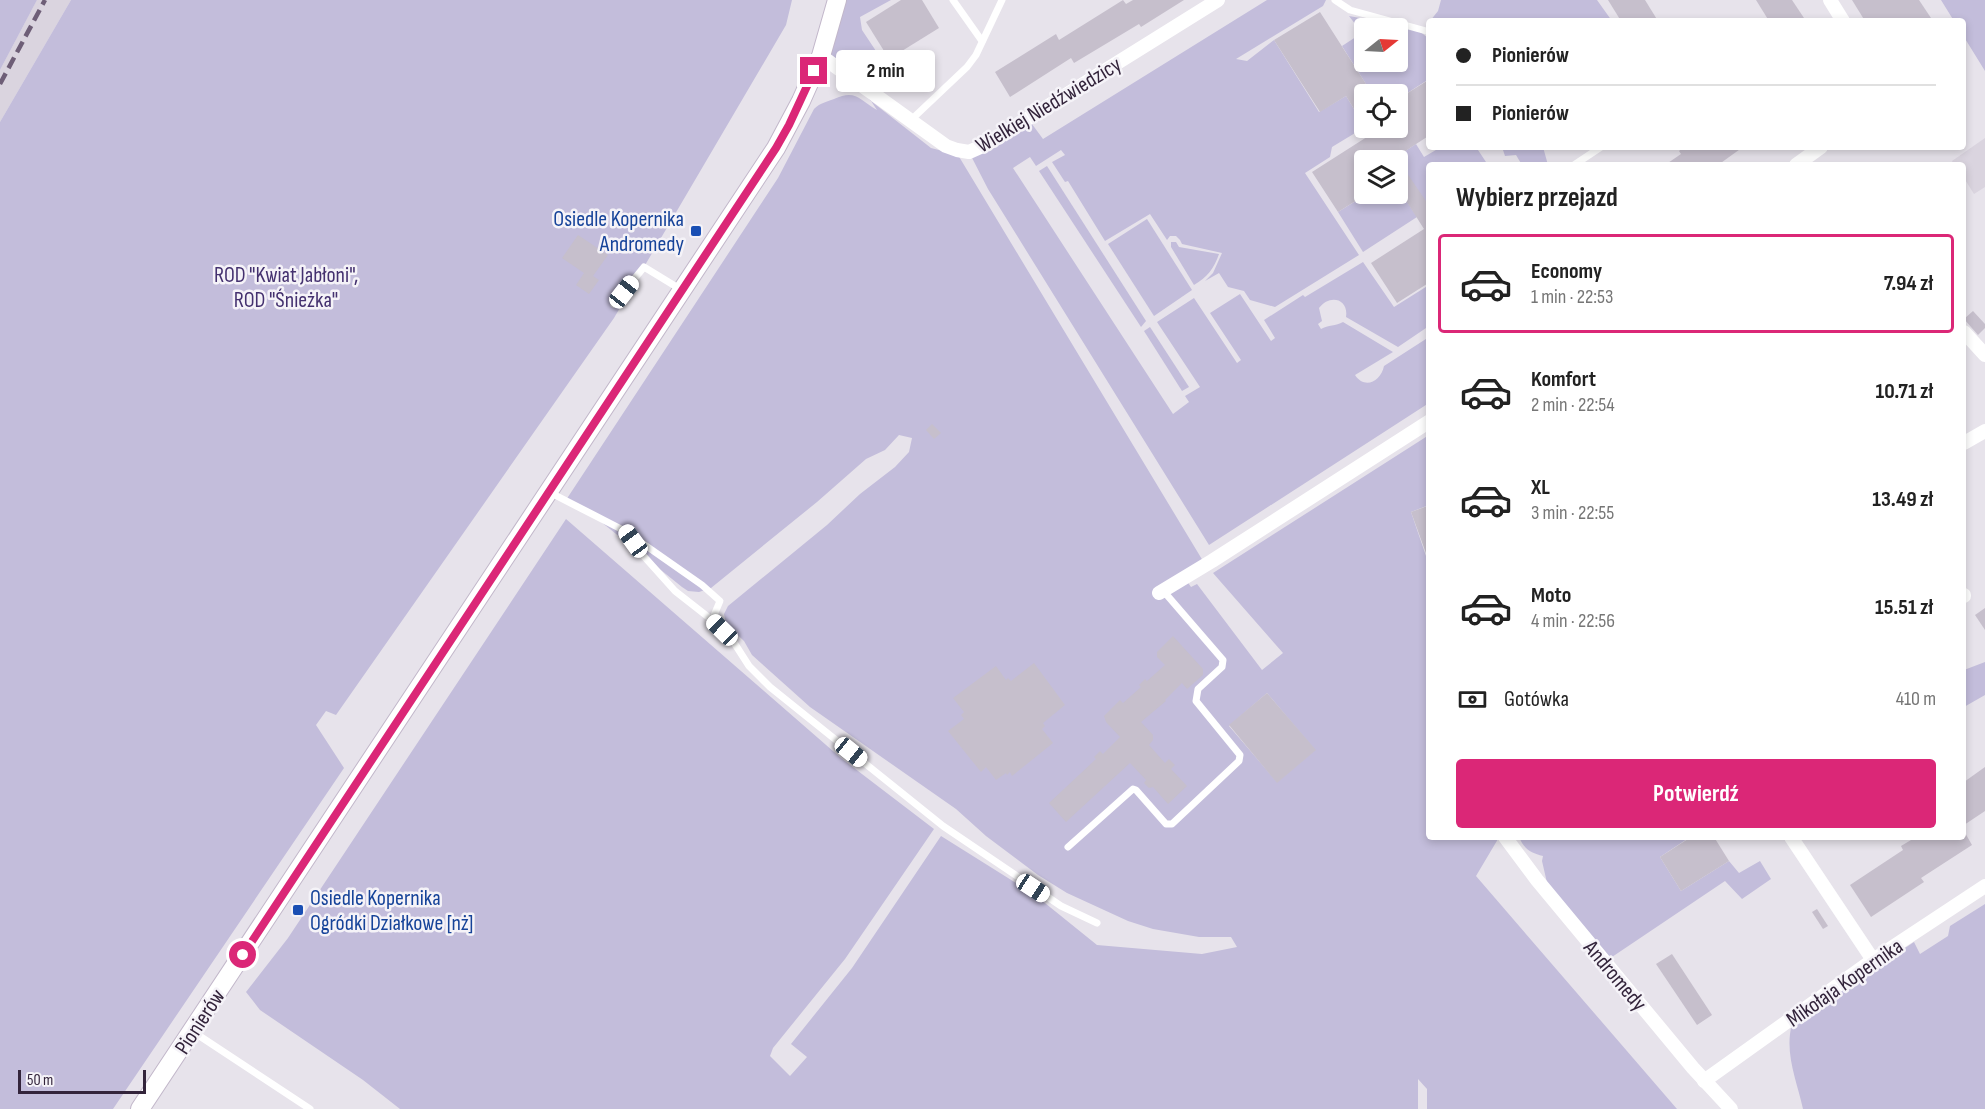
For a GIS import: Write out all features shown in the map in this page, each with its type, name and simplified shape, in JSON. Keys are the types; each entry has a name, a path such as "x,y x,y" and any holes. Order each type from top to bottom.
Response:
{"street":[{"name":"Pionierów","path":"140,1109 776,148 801,101 821,56 837,0"},
{"name":"Wielkiej Niedźwiedzicy","path":"821,56 946,146 962,151 975,150 1029,120 1218,0"},
{"path":"1830,0 1841,18"},
{"path":"1800,162 1817,150"},
{"path":"1966,334 1985,355"},
{"path":"1159,593 1426,424"},
{"path":"1966,441 1985,431"},
{"name":"Andromedy","path":"1507,840 1537,880 1704,1081 1731,1109"},
{"path":"1793,840 1873,960"},
{"name":"Mikołaja Kopernika","path":"1704,1081 1873,960 1985,886"}],"lane":[{"path":"953,0 982,41"},
{"path":"911,120 967,67 1002,0"},
{"path":"1335,0 1350,10 1426,31"},
{"path":"1578,162 1596,150"},
{"path":"614,304 644,267 682,291"},
{"path":"549,492 625,531 702,585 720,601 712,620"},
{"path":"625,531 640,552 675,591 733,640 749,666 770,687 943,826 1060,906 1097,923"},
{"path":"1068,847 1133,789 1166,824 1172,824 1239,761 1240,755 1196,700 1198,689 1222,667 1223,660 1166,594 1159,593"},
{"path":"192,1031 310,1109"}],"shaded area":[{"path":"37,0 71,0 0,122 0,70"},
{"path":"1985,138 1985,187 1974,194 1966,181 1966,162 1952,161"}],"green space":[{"path":"0,0 37,0 0,70"},
{"name":"ROD \"Kwiat Jabłoni\", ROD \"Śnieżka\"","path":"71,0 792,0 786,25 614,318 336,715 326,711 316,725 344,768 113,1109 0,1109 0,122"},
{"path":"837,0 891,0 860,17 862,30 888,69 884,82 871,101 821,56"},
{"path":"1267,0 1326,0 1323,6 1236,59 1247,61 1274,40 1319,112 1346,96 1354,109 1354,134 1332,147 1330,157 1305,173 1359,255 1275,307 1250,300 1244,291 1228,287 1219,273 1205,281 1213,273 1222,253 1182,244 1176,236 1170,236 1167,240 1150,214 1105,241 1068,181 1065,182 1052,162 1065,155 1061,150 1036,166 1030,157 1013,168 1173,414 1189,402 1185,396 1200,387 1157,322 1194,298 1237,363 1241,360 1210,313 1240,294 1271,341 1275,338 1264,320 1303,295 1305,297 1363,262 1394,307 1426,287 1426,328 1398,347 1346,317 1344,306 1337,300 1328,301 1319,308 1322,321 1318,324 1321,329 1343,322 1393,352 1355,375 1359,380 1368,383 1380,376 1384,366 1426,339 1426,405 1209,545 988,189 969,152 1029,120 1043,139"},
{"path":"1441,0 1597,0 1610,18 1432,18 1438,11"},
{"path":"1941,0 1985,0 1985,71 1966,40 1966,18 1952,18"},
{"path":"1408,27 1416,28 1426,36 1426,81 1408,93 1408,84 1366,84 1358,72 1408,72"},
{"path":"1354,38 1354,65 1342,46"},
{"path":"841,96 857,97 877,110 871,101 931,148 958,155 1203,561 1182,574 1191,587 1197,584 1262,670 1283,653 1213,573 1426,437 1426,506 1411,512 1426,556 1426,840 1497,840 1476,876 1677,1109 1427,1109 1427,1089 1418,1079 1418,1109 400,1109 363,1080 260,1010 246,992 288,938 566,519 841,758 934,829 845,959 773,1048 770,1056 790,1076 807,1057 791,1044 852,968 941,836 1035,895 1097,945 1202,954 1237,947 1231,937 1199,937 1153,929 1128,921 1067,893 1038,875 986,836 956,809 810,707 752,655 744,641 726,624 724,614 728,606 895,467 909,452 912,438 899,435 885,450 866,459 711,588 699,592 688,591 682,587 590,513 566,500 778,178 814,109","holes":["1267,693 1315,750 1277,782 1229,726"]},
{"path":"1416,144 1424,157 1436,150 1478,150 1486,162 1426,162 1426,205 1408,176 1407,150"},
{"path":"1503,150 1544,150 1547,162 1520,162 1516,155 1505,156"},
{"path":"1047,166 1146,321 1141,327 1039,171"},
{"path":"1354,202 1354,204 1408,203 1417,217 1363,252 1338,212"},
{"path":"1147,219 1192,290 1154,316 1108,244"},
{"path":"1171,242 1176,242 1179,247 1219,254 1210,272 1194,285 1171,247"},
{"path":"1150,327 1189,387 1182,391 1144,331"},
{"path":"1985,662 1985,695 1966,706 1966,669"},
{"path":"1520,840 1686,840 1660,857 1681,891 1729,861 1739,873 1760,861 1771,879 1742,899 1725,881 1609,959 1548,887 1543,856 1528,850"},
{"path":"1985,904 1985,1109 1803,1109 1790,1056 1792,1024 1914,942 1920,954 1948,936 1950,926"}],"building":[{"path":"901,0 922,0 939,28 889,59 866,22"},
{"path":"1123,0 1126,4 1133,0 1184,0 1141,27 1139,24 1074,63 1071,58 1010,97 995,72 1056,34 1059,40"},
{"path":"1608,0 1645,0 1656,18 1619,18"},
{"path":"1756,0 1792,0 1804,18 1767,18"},
{"path":"1852,0 1919,0 1931,18 1863,18"},
{"path":"1320,12 1354,65 1354,72 1358,72 1366,84 1354,84 1354,109 1346,96 1320,112 1274,40"},
{"path":"1426,82 1426,138 1407,150 1354,150 1354,202 1338,212 1312,172 1365,138 1408,138 1408,93"},
{"path":"1739,150 1722,162 1669,162 1681,154 1679,151"},
{"path":"1408,175 1426,201 1426,285 1397,303 1371,263 1424,229 1408,204"},
{"path":"578,235 608,255 593,276 599,280 589,294 576,285 584,273 562,258"},
{"path":"1973,311 1985,324 1985,328 1978,335 1966,321 1966,317"},
{"path":"932,424 941,433 934,439 926,430"},
{"path":"1426,506 1426,553 1411,512"},
{"path":"1985,608 1985,630 1975,615"},
{"path":"1173,636 1203,669 1203,675 1187,689 1182,683 1166,701 1141,722 1153,735 1153,740 1149,745 1165,763 1169,759 1175,765 1171,769 1187,786 1168,804 1153,787 1149,788 1144,783 1146,780 1130,763 1066,822 1049,803 1096,759 1094,757 1100,751 1103,754 1120,737 1106,722 1104,716 1120,700 1123,703 1141,687 1139,685 1145,679 1147,681 1165,665 1157,657 1157,652"},
{"path":"1034,663 1065,705 1043,723 1045,726 1042,729 1053,743 1012,776 1010,772 1007,775 1006,773 996,780 986,767 981,772 948,731 964,719 961,715 964,712 953,698 996,666 1006,680 1008,678 1011,681"},
{"path":"1267,693 1316,750 1277,783 1229,725"},
{"path":"1985,767 1985,811 1966,824 1966,781"},
{"path":"1966,834 1972,845 1921,878 1924,882 1871,917 1850,885 1903,850 1901,846 1911,840 1966,840"},
{"path":"1686,840 1716,840 1729,861 1681,891 1660,857"},
{"path":"1817,909 1828,926 1823,929 1812,912"},
{"path":"1672,954 1712,1015 1697,1025 1656,964"}],"railway":[{"path":"0,84 45,0"}],"place":[{"name":"Osiedle Kopernika Andromedy","path":"696,231"},
{"name":"Osiedle Kopernika Ogródki Działkowe [nż]","path":"298,910"}],"route":[{"path":"243,955 776,148 814,71"}]}
